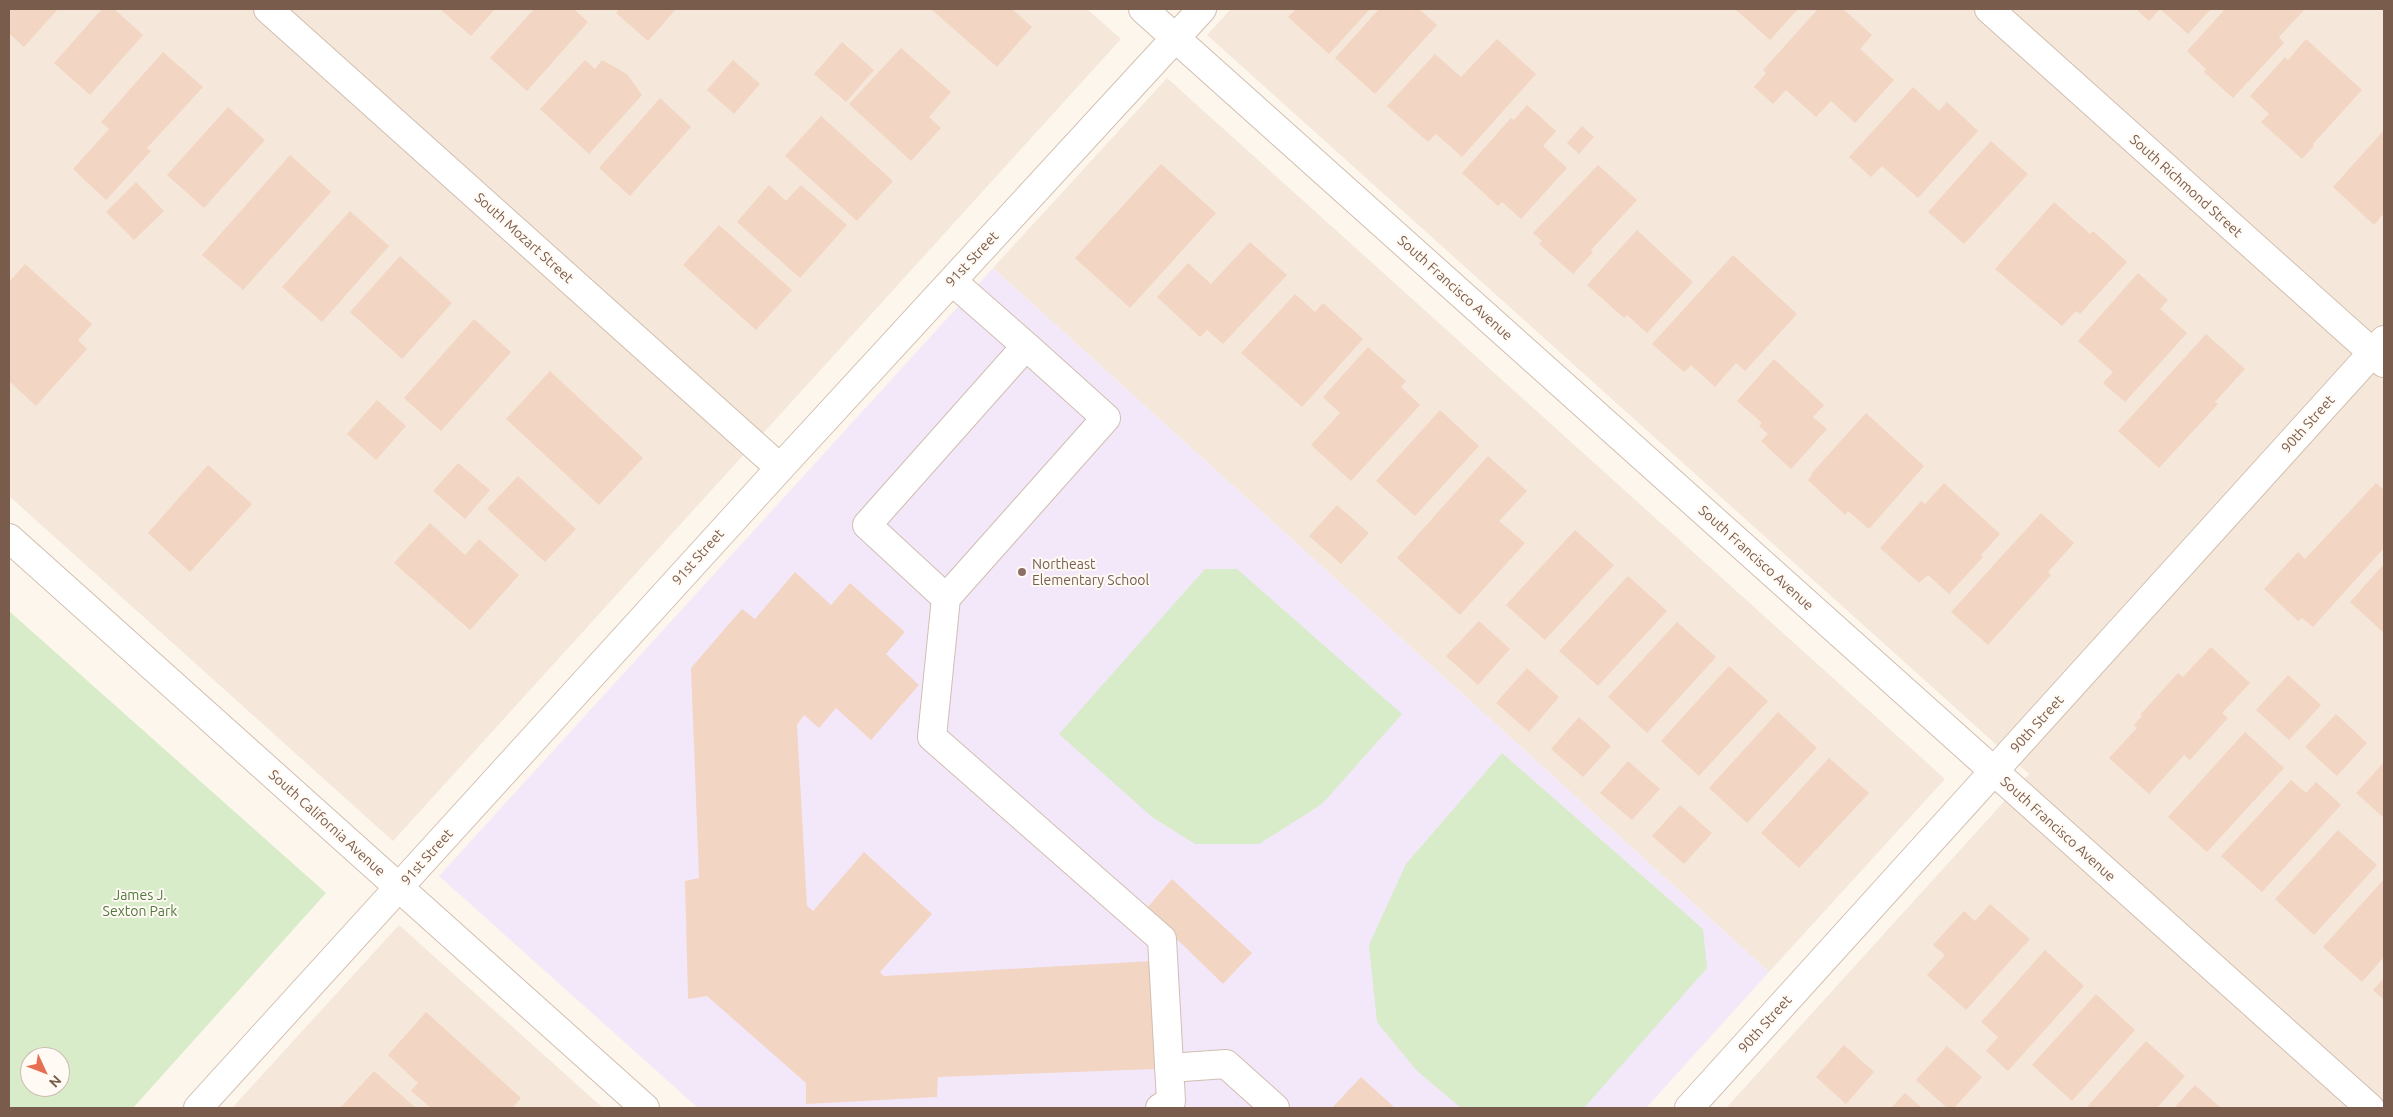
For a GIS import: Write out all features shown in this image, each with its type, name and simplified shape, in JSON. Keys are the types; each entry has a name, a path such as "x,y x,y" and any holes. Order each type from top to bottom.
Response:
{"street":[{"name":"South Mozart Street","path":"268,9 780,468"},
{"name":"South Francisco Avenue","path":"1142,9 2370,1108"},
{"name":"91st Street","path":"198,1108 780,468 1202,9"},
{"name":"South Richmond Street","path":"1989,9 2380,352"},
{"path":"952,281 1106,418 946,598 932,737 1162,939 1171,1101 1160,1108"},
{"path":"946,598 867,525 1026,346"},
{"name":"90th Street","path":"1688,1108 1994,771 2380,352"},
{"name":"South California Avenue","path":"9,538 645,1108"},
{"path":"1170,1068 1226,1064 1275,1108"}],"shaded area":[{"path":"9,9 1087,9 1121,39 393,841 9,496"},
{"path":"1231,9 2384,9 2384,1108 1726,1108 2029,774 1207,35"},
{"path":"1167,78 1945,779 1769,972 993,268"},
{"name":"Northeast Elementary School","path":"993,268 1769,972 1646,1108 698,1108 439,876"},
{"path":"399,925 603,1108 232,1108"}],"green space":[{"path":"1205,569 1237,569 1402,714 1322,804 1259,844 1195,844 1152,817 1059,734"},
{"name":"James J. Sexton Park","path":"9,611 326,893 133,1108 9,1108"},
{"path":"1502,753 1703,929 1707,968 1584,1108 1461,1108 1417,1071 1377,1022 1369,945 1406,864"}],"building":[{"path":"9,9 58,9 24,47 9,33"},
{"path":"102,9 114,9 143,35 90,95 54,63"},
{"path":"440,9 495,9 471,36"},
{"path":"534,9 574,9 588,22 527,91 490,58"},
{"path":"619,9 676,9 648,41 616,13"},
{"path":"931,9 1012,9 1032,27 997,67"},
{"path":"1296,9 1370,9 1329,54 1288,17"},
{"path":"1379,9 1419,9 1437,25 1375,94 1335,58"},
{"path":"1735,9 1798,9 1770,40"},
{"path":"1818,9 1843,9 1872,35 1860,49 1894,80 1855,123 1831,101 1816,117 1786,90 1773,104 1754,87 1766,73 1763,70"},
{"path":"2136,9 2160,9 2149,21"},
{"path":"2160,9 2211,9 2188,34"},
{"path":"2225,9 2305,9 2279,37 2284,43 2233,98 2204,72 2206,69 2187,51"},
{"path":"1497,39 1536,74 1462,157 1436,134 1428,142 1387,106 1435,54 1461,77"},
{"path":"2306,39 2362,90 2313,144 2314,146 2302,159 2261,122 2269,114 2250,96 2285,57 2288,60"},
{"path":"842,42 874,70 846,102 814,74"},
{"path":"901,48 951,92 929,117 941,128 911,161 849,104"},
{"path":"163,52 203,87 147,148 151,151 106,200 73,169 109,129 101,122"},
{"path":"585,60 595,69 602,60 627,74 642,95 589,154 540,109"},
{"path":"733,60 760,84 734,114 707,90"},
{"path":"1913,87 1939,111 1947,102 1978,131 1918,198 1882,166 1871,177 1849,157"},
{"path":"660,98 691,127 630,196 599,168"},
{"path":"1527,105 1556,131 1543,146 1567,168 1521,219 1502,202 1498,206 1462,173 1511,118 1514,120"},
{"path":"228,107 265,140 204,208 167,175"},
{"path":"821,116 893,181 857,221 785,156"},
{"path":"1582,126 1594,137 1579,154 1567,143"},
{"path":"2384,130 2384,213 2374,225 2333,187"},
{"path":"1991,141 2028,174 1964,244 1928,212"},
{"path":"290,155 331,192 243,290 202,255"},
{"path":"1161,164 1216,213 1130,308 1075,258"},
{"path":"1598,165 1637,200 1591,250 1593,252 1573,274 1539,244 1542,241 1533,233"},
{"path":"136,182 164,211 134,240 106,212"},
{"path":"769,185 786,201 801,185 847,225 800,278 737,222"},
{"path":"2054,202 2090,234 2093,231 2127,262 2080,314 2076,311 2062,326 1995,269"},
{"path":"350,211 389,246 322,322 282,287"},
{"path":"719,225 792,290 756,330 683,265"},
{"path":"1637,230 1693,282 1647,333 1627,315 1624,318 1587,285"},
{"path":"1250,242 1287,275 1223,344 1207,330 1200,337 1157,297 1188,263 1211,284"},
{"path":"1733,255 1797,314 1745,371 1736,363 1715,387 1691,365 1684,372 1652,344"},
{"path":"400,256 452,303 402,359 350,312"},
{"path":"25,264 92,324 78,340 87,349 36,406 9,381 9,282"},
{"path":"2138,273 2168,300 2160,309 2187,333 2125,402 2103,383 2113,372 2078,341"},
{"path":"1295,294 1315,312 1323,303 1363,339 1302,407 1241,353"},
{"path":"474,319 511,352 441,431 404,398"},
{"path":"2206,334 2245,369 2215,402 2218,404 2159,468 2118,431"},
{"path":"1368,347 1406,381 1401,387 1420,405 1351,481 1311,445 1340,413 1323,397"},
{"path":"1774,359 1824,405 1813,417 1827,429 1791,469 1761,441 1768,434 1759,426 1762,423 1737,401"},
{"path":"550,371 643,458 599,505 506,419"},
{"path":"377,400 406,426 376,460 347,434"},
{"path":"1440,410 1479,446 1415,516 1376,481"},
{"path":"1866,413 1924,466 1869,529 1848,511 1845,515 1808,480 1811,474"},
{"path":"1488,456 1527,491 1499,521 1525,543 1460,615 1397,558"},
{"path":"458,463 490,490 465,519 433,491"},
{"path":"208,465 252,504 190,572 148,533"},
{"path":"518,476 576,529 545,562 487,509"},
{"path":"1944,483 2000,534 1981,555 1983,557 1949,594 1928,575 1919,583 1880,548 1921,501 1925,504"},
{"path":"2376,483 2384,490 2384,548 2313,627 2302,618 2298,621 2264,589 2298,552 2305,559"},
{"path":"1337,505 1369,533 1341,564 1309,536"},
{"path":"2041,513 2074,543 2048,572 2051,575 1988,645 1951,612"},
{"path":"430,523 465,555 479,539 519,575 470,630 394,563"},
{"path":"1575,530 1614,565 1545,640 1506,605"},
{"path":"2384,564 2384,633 2350,602"},
{"path":"795,572 831,605 850,583 905,632 886,654 919,685 871,740 836,708 819,728 804,715 797,725 807,906 813,911 864,852 932,914 880,972 884,976 1153,961 1156,1069 938,1077 937,1097 806,1104 806,1083 707,996 688,999 685,881 699,878 691,668 742,609 755,619"},
{"path":"1628,576 1667,611 1598,686 1559,651"},
{"path":"1479,621 1510,649 1478,685 1446,656"},
{"path":"1677,622 1716,657 1647,733 1608,697"},
{"path":"2211,647 2250,683 2222,713 2228,718 2190,760 2184,755 2149,794 2109,758 2137,728 2134,725 2142,716 2140,715 2178,673 2183,677"},
{"path":"1729,666 1768,701 1699,776 1661,741"},
{"path":"1527,668 1559,697 1529,732 1496,703"},
{"path":"2288,675 2321,705 2289,740 2256,710"},
{"path":"1778,712 1817,748 1747,823 1709,788"},
{"path":"2336,714 2367,743 2337,776 2305,747"},
{"path":"1579,717 1611,746 1583,777 1551,749"},
{"path":"2245,732 2284,768 2207,852 2168,817"},
{"path":"1829,758 1869,793 1799,868 1761,833"},
{"path":"1628,761 1660,789 1632,820 1600,793"},
{"path":"2384,762 2384,818 2356,793"},
{"path":"2291,780 2306,793 2316,782 2341,805 2262,892 2221,856"},
{"path":"1680,805 1712,833 1684,864 1652,836"},
{"path":"2338,830 2377,865 2314,935 2275,899"},
{"path":"1172,879 1252,953 1223,984 1146,909"},
{"path":"2384,879 2384,957 2362,982 2323,947"},
{"path":"1990,904 2030,939 1966,1010 1927,975 1945,955 1933,945 1964,911 1975,921"},
{"path":"2045,950 2084,986 2008,1071 1986,1051 1998,1037 1981,1022"},
{"path":"2384,978 2384,1000 2373,990"},
{"path":"2096,994 2135,1030 2072,1101 2032,1065"},
{"path":"426,1012 521,1098 512,1108 431,1108 411,1091 418,1083 388,1055"},
{"path":"2146,1041 2185,1076 2157,1108 2086,1108"},
{"path":"1844,1045 1874,1072 1846,1104 1816,1077"},
{"path":"1947,1046 1982,1077 1954,1108 1947,1108 1916,1080"},
{"path":"374,1071 416,1108 340,1108"},
{"path":"1361,1077 1395,1108 1332,1108"},
{"path":"2195,1085 2221,1108 2174,1108"},
{"path":"1905,1093 1922,1108 1891,1108"}],"place":[{"name":"Northeast Elementary School","path":"1022,572"}]}
